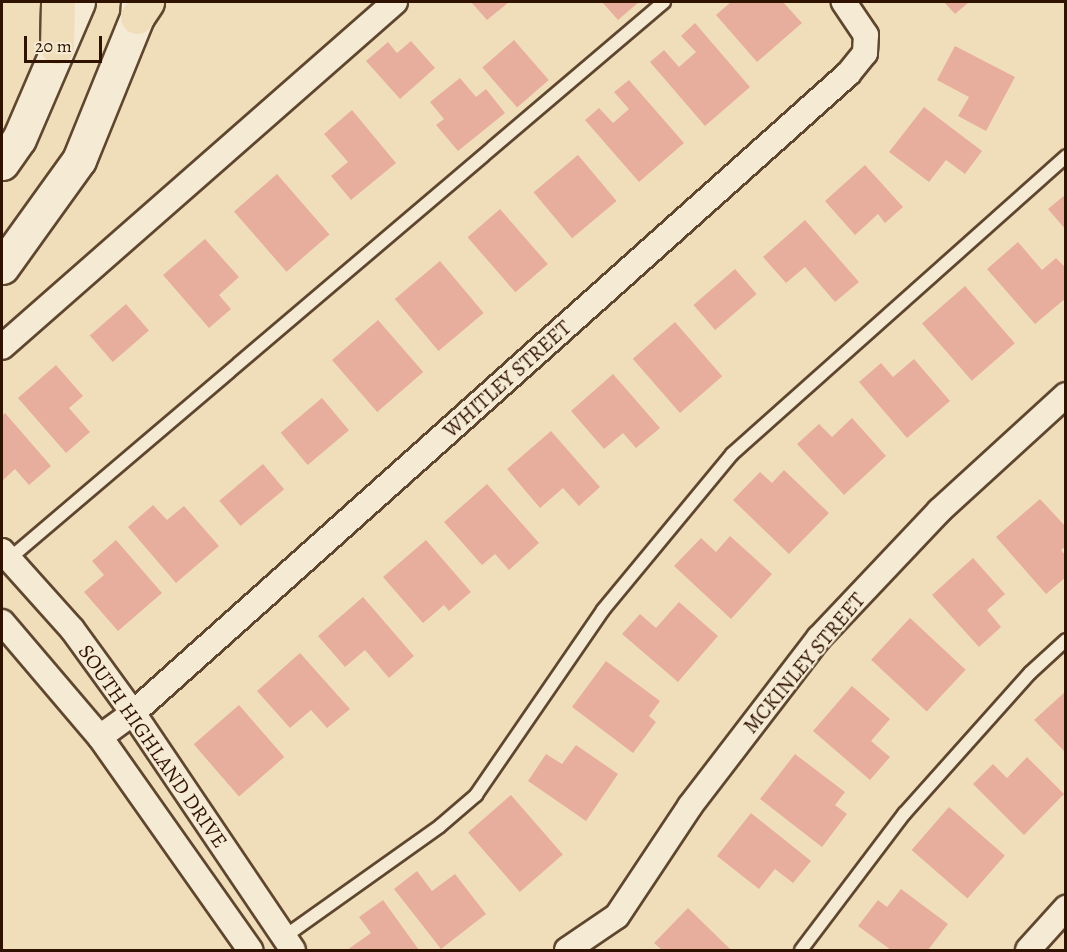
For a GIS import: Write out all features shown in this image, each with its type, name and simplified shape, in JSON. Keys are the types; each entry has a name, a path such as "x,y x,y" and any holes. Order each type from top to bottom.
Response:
{"main road":[{"path":"57,47 58,2"},
{"path":"2,163 19,139 78,2"},
{"path":"2,267 79,160 141,7"}],"street":[{"path":"2,347 396,2"},
{"name":"WHITLEY STREET","path":"100,737 133,713 848,74 865,53 866,35 844,2"},
{"name":"MCKINLEY STREET","path":"567,951 617,916 690,806 819,638 939,511 1065,395"},
{"name":"SOUTH HIGHLAND DRIVE","path":"5,555 72,629 133,713 289,944"},
{"name":"SOUTH HIGHLAND DRIVE","path":"2,622 100,737 250,951"},
{"path":"1028,951 1065,908"}],"lane":[{"path":"5,555 664,2"},
{"path":"289,944 440,826 476,795 603,610 732,454 1065,156"},
{"path":"801,951 904,814 1030,673 1065,640"}],"building":[{"path":"471,2 509,2 487,20"},
{"path":"602,2 639,2 618,20"},
{"path":"731,2 783,2 802,23 757,62 716,15"},
{"path":"944,2 969,2 955,14"},
{"path":"695,23 750,87 705,126 650,62 664,50 679,67 696,52 681,36"},
{"path":"514,40 549,80 517,108 482,68"},
{"path":"411,41 435,68 400,99 366,61 388,42 397,53"},
{"path":"955,46 1015,77 986,131 958,116 969,97 937,80"},
{"path":"460,78 476,97 486,89 505,113 458,151 436,125 444,119 430,102"},
{"path":"629,80 684,143 639,182 585,120 599,108 613,123 629,109 614,92"},
{"path":"924,107 982,151 965,174 946,160 929,182 889,152"},
{"path":"352,110 396,163 351,200 331,176 348,162 324,134"},
{"path":"578,155 617,201 572,238 534,192"},
{"path":"865,165 903,207 885,223 878,214 855,235 825,201"},
{"path":"277,174 329,234 286,272 234,211"},
{"path":"1066,194 1066,230 1048,209"},
{"path":"500,209 548,264 515,292 468,237"},
{"path":"805,220 859,282 835,302 805,267 786,283 763,257"},
{"path":"205,239 239,277 219,295 231,309 209,328 163,275"},
{"path":"1018,242 1042,270 1056,258 1066,268 1066,298 1035,324 987,269"},
{"path":"440,261 484,313 439,351 395,299"},
{"path":"735,269 757,294 715,330 693,305"},
{"path":"965,286 1015,343 972,381 922,323"},
{"path":"126,304 149,330 113,362 90,335"},
{"path":"378,320 423,372 377,412 332,360"},
{"path":"675,322 722,376 680,413 633,359"},
{"path":"914,359 950,401 907,438 859,382 881,363 893,377"},
{"path":"56,365 83,396 69,408 90,432 66,453 18,398"},
{"path":"613,374 660,428 636,448 623,433 604,449 571,411"},
{"path":"322,398 349,430 308,465 281,433"},
{"path":"5,413 51,466 29,485 15,469 2,481 2,416"},
{"path":"852,418 886,456 844,495 797,444 819,424 832,437"},
{"path":"551,431 600,487 579,506 563,488 540,508 507,469"},
{"path":"263,464 284,489 241,526 219,501"},
{"path":"784,470 829,513 789,554 733,500 760,472 772,483"},
{"path":"487,484 539,543 509,570 495,554 482,565 444,522"},
{"path":"1040,499 1066,527 1066,546 1061,550 1066,556 1066,577 1046,594 996,537"},
{"path":"153,505 167,520 184,506 219,546 176,583 128,527"},
{"path":"730,536 772,574 731,619 674,566 701,538 716,552"},
{"path":"116,540 162,593 118,631 84,592 104,575 92,561"},
{"path":"426,540 471,592 449,611 444,605 423,623 383,577"},
{"path":"973,558 1005,594 987,610 1001,627 979,647 932,595"},
{"path":"363,597 414,656 389,678 365,650 345,667 318,636"},
{"path":"679,602 718,636 678,682 622,634 640,614 656,628"},
{"path":"910,618 966,670 927,712 871,660"},
{"path":"300,653 350,709 327,728 311,710 290,728 257,691"},
{"path":"606,661 660,701 649,716 656,722 633,753 572,707"},
{"path":"852,686 890,719 871,741 890,757 870,780 813,731"},
{"path":"1066,691 1066,753 1034,720"},
{"path":"239,705 284,757 239,796 194,744"},
{"path":"576,745 618,774 586,821 528,781 546,754 562,764"},
{"path":"795,754 845,792 835,805 847,814 822,847 760,799"},
{"path":"1027,757 1064,794 1024,835 973,784 993,764 1007,778"},
{"path":"511,795 563,855 520,892 468,832"},
{"path":"949,807 1005,856 967,899 912,850"},
{"path":"751,813 811,861 793,883 775,869 759,889 717,856"},
{"path":"417,871 432,891 455,874 486,914 441,949 394,889"},
{"path":"901,889 948,924 928,950 891,950 858,926 878,900 887,907"},
{"path":"383,900 419,950 347,950 371,933 359,917"},
{"path":"688,908 731,950 662,950 654,943"}]}
